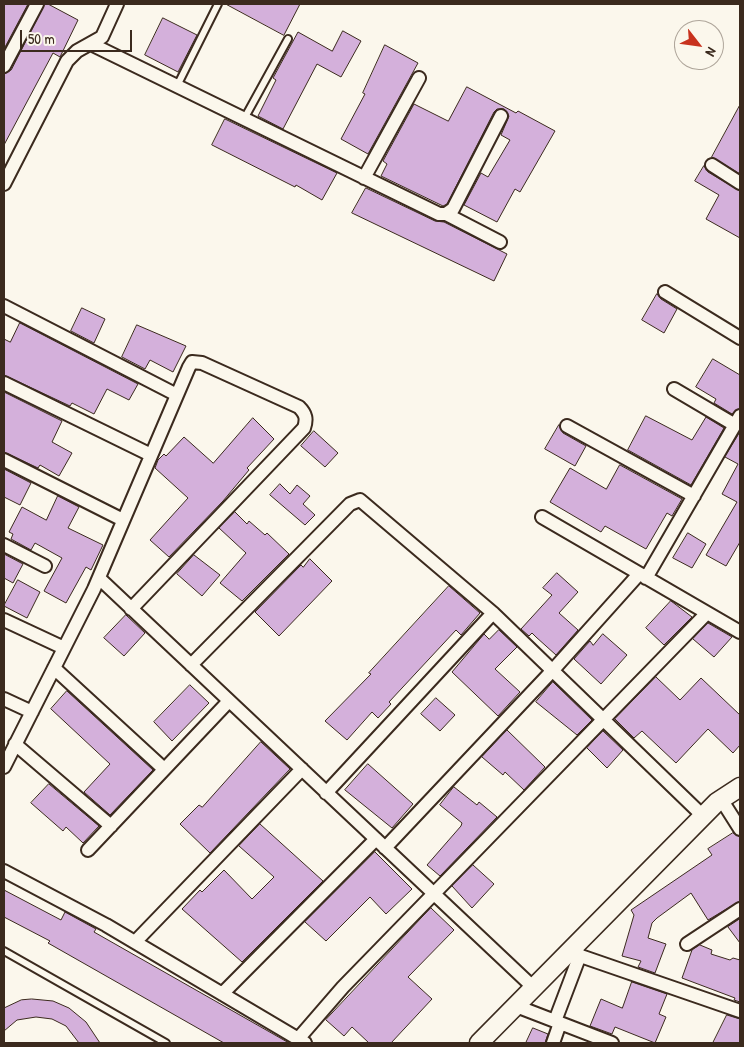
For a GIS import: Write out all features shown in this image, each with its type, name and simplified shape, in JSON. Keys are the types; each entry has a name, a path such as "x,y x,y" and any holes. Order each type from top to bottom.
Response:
{"street":[{"path":"4,66 37,4"},
{"path":"4,184 67,61 77,51 102,37 117,4"},
{"path":"92,44 433,212 446,214 500,242"},
{"path":"364,178 419,78"},
{"path":"446,214 453,209 502,116"},
{"path":"712,165 740,183"},
{"path":"665,292 740,338"},
{"path":"4,306 177,395"},
{"path":"4,767 98,578 188,367 197,361 299,407 307,420 304,428 131,609"},
{"path":"4,383 151,455"},
{"path":"222,994 380,843 553,670 643,576 694,496 738,420 674,389"},
{"path":"567,426 694,496"},
{"path":"4,460 123,520"},
{"path":"191,665 354,501 365,502 493,612 703,816"},
{"path":"542,517 740,632"},
{"path":"4,545 45,566"},
{"path":"98,578 534,988"},
{"path":"326,792 493,612"},
{"path":"4,871 135,942 302,1041 343,986 435,895 706,613"},
{"path":"4,620 64,648"},
{"path":"54,668 164,769"},
{"path":"4,699 32,712"},
{"path":"88,850 229,701"},
{"path":"15,744 111,826"},
{"path":"135,942 302,769"},
{"path":"479,1043 534,988 574,953 703,816 721,799 740,787"},
{"path":"721,799 740,829"},
{"path":"687,944 740,908"},
{"path":"574,953 740,1011"},
{"path":"553,1043 574,953"},
{"path":"516,1006 612,1043"}],"lane":[{"path":"177,86 218,4"},
{"path":"244,119 288,39"},
{"path":"4,951 166,1043"}],"building":[{"path":"4,4 28,4 4,49"},
{"path":"45,4 78,20 60,57 53,53 4,145 4,74 11,70"},
{"path":"226,4 300,4 284,35"},
{"path":"163,18 197,35 178,72 145,55"},
{"path":"343,31 361,41 341,77 317,64 283,129 258,116 276,80 273,78 298,32 332,51"},
{"path":"385,45 418,63 368,154 341,139 365,94 363,93"},
{"path":"467,87 555,131 520,192 515,189 497,222 464,205 481,173 488,177 510,140 501,135 509,116 504,109 497,109 494,112 447,204 443,206 381,176 387,164 383,161 414,104 448,121"},
{"path":"740,105 740,174 712,157"},
{"path":"225,119 337,173 322,200 296,185 295,187 212,145"},
{"path":"704,166 708,172 740,191 740,238 706,219 719,195 695,181"},
{"path":"366,188 435,221 444,222 507,254 494,281 352,213"},
{"path":"657,294 661,299 677,309 664,333 642,320"},
{"path":"82,308 105,319 94,343 71,331"},
{"path":"20,323 138,384 129,400 107,389 94,414 72,403 70,406 4,375 4,339 10,342"},
{"path":"137,325 186,346 173,372 150,360 145,369 122,357"},
{"path":"713,359 740,375 740,408 732,414 714,403 716,399 696,387"},
{"path":"4,392 62,421 52,442 72,453 59,476 40,465 38,468 4,452"},
{"path":"646,416 692,440 706,417 724,428 691,485 628,450"},
{"path":"253,418 274,439 247,468 249,470 223,501 169,557 150,540 188,498 155,468 158,460 164,454 166,456 184,437 213,463"},
{"path":"559,425 563,433 586,446 575,466 545,449"},
{"path":"314,431 338,453 325,467 301,446"},
{"path":"740,432 740,542 726,566 706,555 737,502 722,494 738,464 725,457"},
{"path":"620,465 682,499 672,516 667,513 646,549 605,526 601,532 550,502 570,468 606,489"},
{"path":"4,469 31,483 20,505 4,497"},
{"path":"280,484 290,494 297,485 310,496 303,504 315,515 305,525 270,495"},
{"path":"58,496 79,507 68,528 103,545 91,570 86,567 66,603 44,591 62,558 35,543 31,550 11,539 13,534 9,532 22,507 46,520"},
{"path":"235,512 247,524 249,521 265,535 267,533 289,554 242,601 220,583 246,553 219,528"},
{"path":"688,533 706,544 692,568 673,558"},
{"path":"4,554 23,564 13,583 4,578"},
{"path":"194,555 220,575 202,596 177,574"},
{"path":"310,559 332,581 279,636 255,612 301,565 303,567"},
{"path":"557,573 578,592 559,613 578,630 556,655 532,633 529,636 521,629 552,595 543,588"},
{"path":"18,580 40,592 27,618 4,606"},
{"path":"449,586 480,613 461,635 456,630 389,702 391,704 378,718 372,712 347,740 325,721 371,674 369,673"},
{"path":"671,601 692,617 664,645 646,628"},
{"path":"126,615 145,633 124,656 104,638"},
{"path":"708,623 732,637 714,657 693,639"},
{"path":"499,630 517,647 495,669 520,692 498,716 452,672 484,634 489,639"},
{"path":"603,634 627,655 601,684 574,659 590,641 593,645"},
{"path":"656,677 680,700 701,678 740,715 740,745 733,753 708,729 676,763 642,731 634,738 615,719"},
{"path":"553,682 592,720 577,735 536,702"},
{"path":"190,685 209,703 172,741 154,722"},
{"path":"67,691 153,770 110,815 84,792 110,764 51,709"},
{"path":"436,698 455,715 440,731 421,714"},
{"path":"507,730 545,767 524,790 505,772 503,775 482,757"},
{"path":"603,731 623,750 607,768 587,748"},
{"path":"261,742 290,769 210,853 180,824 199,805 202,807"},
{"path":"368,764 413,804 392,828 345,790"},
{"path":"49,784 99,826 83,843 66,827 63,831 31,803"},
{"path":"454,787 477,805 479,802 497,817 440,876 427,865 461,826 462,823 440,805"},
{"path":"260,824 323,881 242,962 182,909 200,890 202,892 224,870 252,899 274,877 239,846"},
{"path":"733,833 740,837 740,901 708,920 691,893 657,918 652,923 648,938 666,944 655,973 638,967 641,961 622,956 634,915 631,910 712,855 708,849"},
{"path":"375,852 412,889 386,914 370,897 326,941 305,922"},
{"path":"473,865 494,884 472,908 452,886"},
{"path":"4,890 61,920 65,912 96,929 94,932 289,1043 224,1043 48,943 50,941 4,917"},
{"path":"431,908 454,930 408,977 432,999 391,1043 369,1043 352,1027 344,1036 326,1020"},
{"path":"740,919 740,943 728,927"},
{"path":"700,945 712,950 711,954 730,960 733,958 740,960 740,1002 734,1000 735,998 682,978 692,950"},
{"path":"632,982 667,994 659,1014 666,1017 655,1043 615,1027 612,1034 590,1026 601,999 622,1008"},
{"path":"21,1000 53,1001 69,1008 86,1022 100,1043 79,1043 66,1026 52,1019 36,1017 17,1020 4,1031 4,1008"},
{"path":"727,1015 740,1019 740,1043 713,1043"},
{"path":"533,1028 548,1034 545,1043 526,1043"}]}
